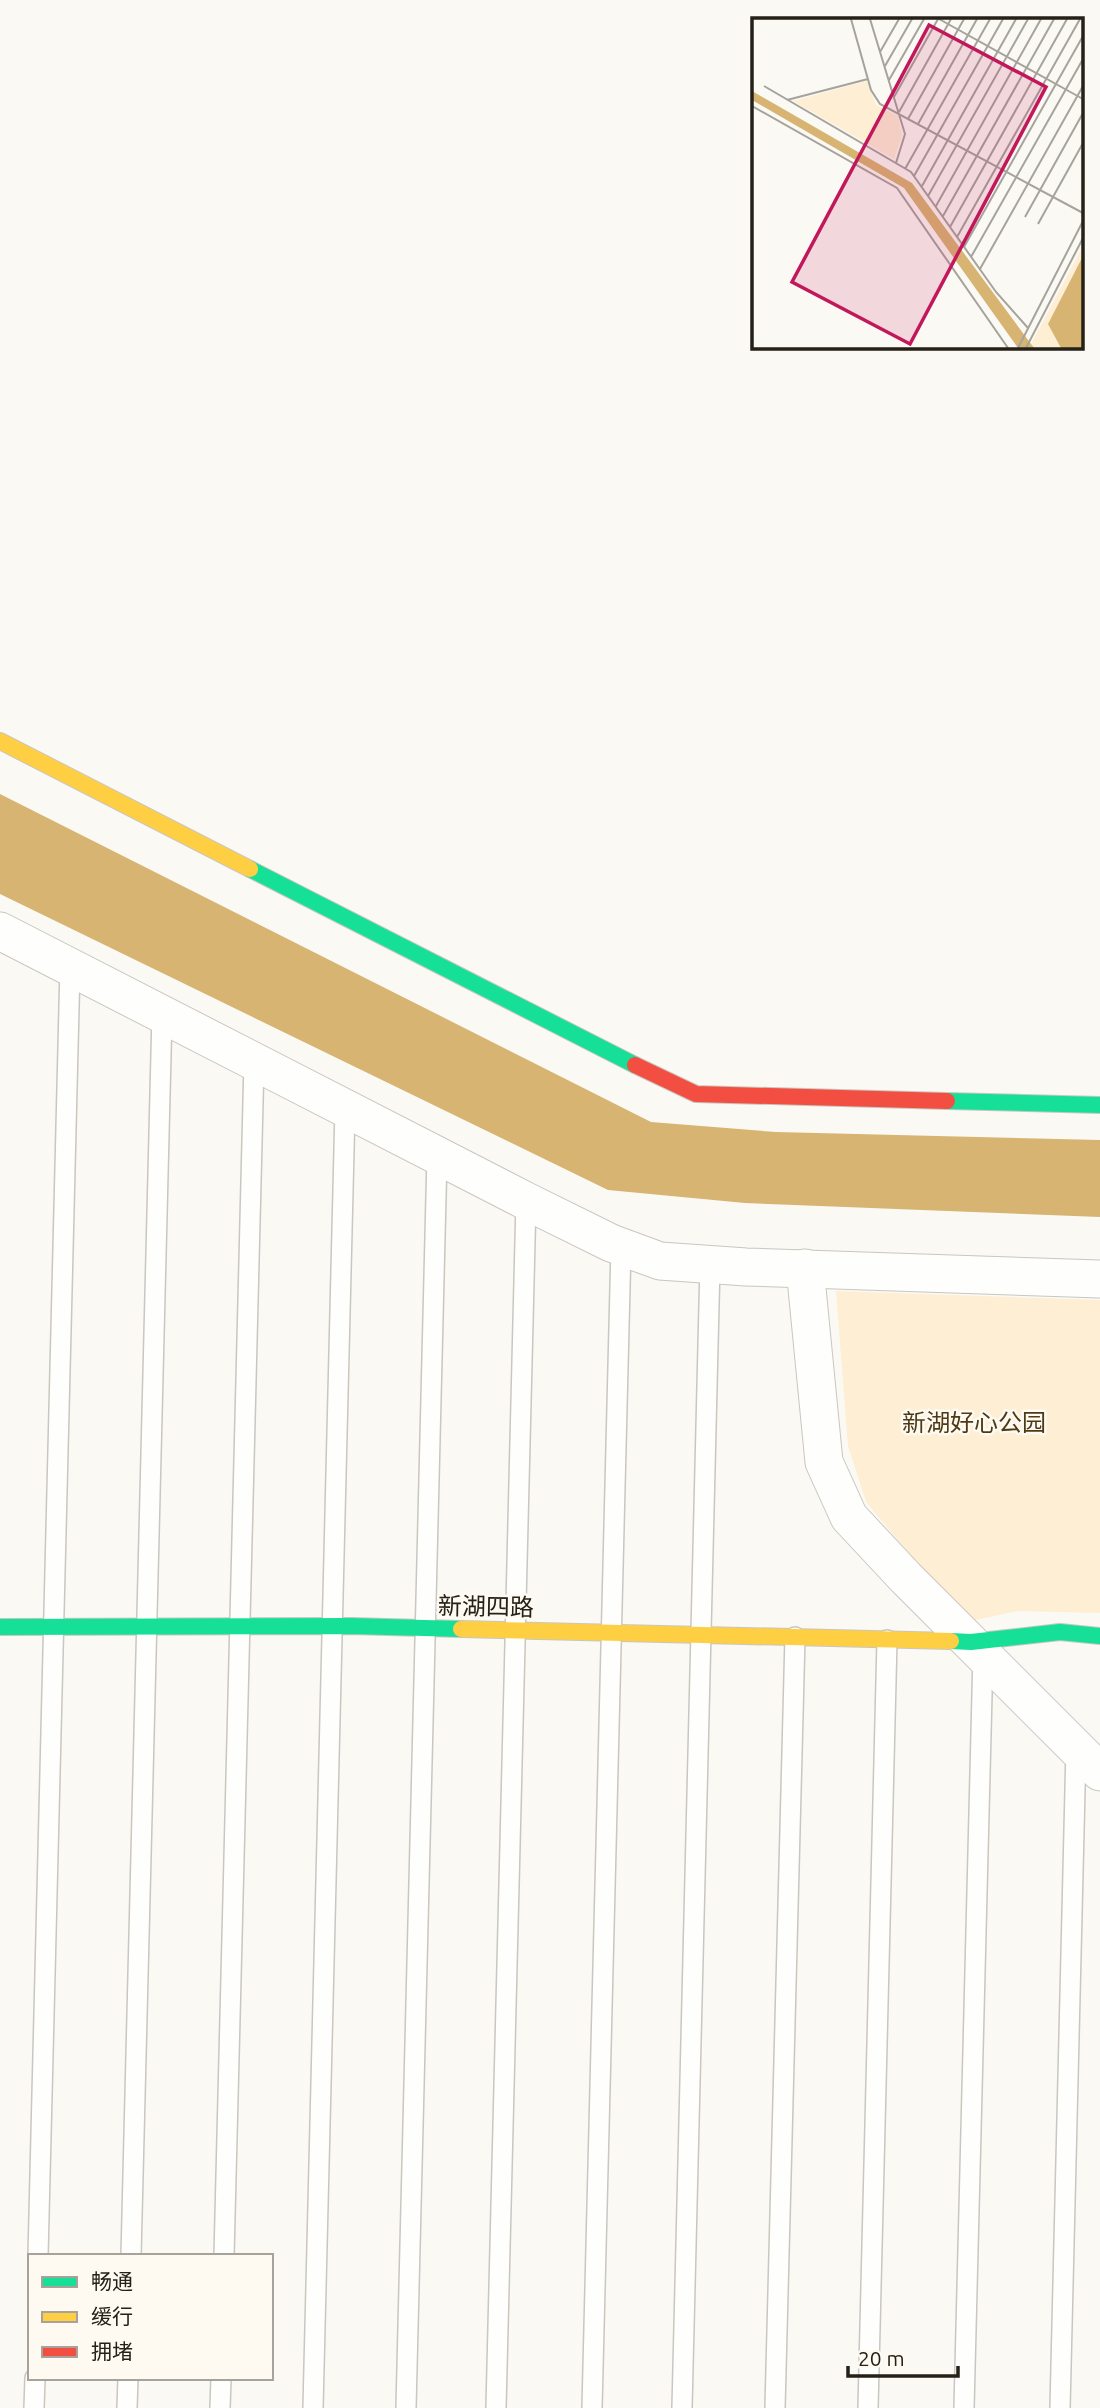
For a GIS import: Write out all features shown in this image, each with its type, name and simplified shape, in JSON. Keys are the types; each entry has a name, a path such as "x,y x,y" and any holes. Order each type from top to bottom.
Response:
{"street":[{"path":"0,741 553,1025 696,1094 1100,1105"},
{"path":"0,931 526,1201 621,1247 660,1261 1100,1279"},
{"path":"805,1268 824,1462 849,1517 1088,1760"},
{"name":"新湖四路","path":"0,1627 333,1626 887,1640 977,1648 1060,1632 1100,1636"}],"lane":[{"path":"38,2254 70,967"},
{"path":"131,2254 162,1014"},
{"path":"224,2254 254,1062"},
{"path":"313,2408 345,1109"},
{"path":"406,2408 437,1156"},
{"path":"496,2408 526,1201"},
{"path":"592,2408 621,1247"},
{"path":"682,2408 710,1264"},
{"path":"775,2408 795,1637"},
{"path":"868,2408 887,1640"},
{"path":"964,2408 977,1648"},
{"path":"1060,2408 1088,1760"},
{"path":"34,2408 35,2380"},
{"path":"127,2408 128,2380"},
{"path":"220,2408 221,2380"}],"green space":[{"name":"新湖好心公园","path":"836,1291 1100,1300 1100,1613 1018,1611 966,1622 866,1502 848,1446"}],"shaded area":[{"path":"0,794 651,1122 776,1132 1100,1140 1100,1217 745,1203 608,1190 0,894"}],"traffic: fast":[{"path":"250,869 635,1065"},
{"path":"947,1101 1100,1105"},
{"path":"0,1627 351,1626 461,1629"},
{"path":"951,1641 971,1642 1060,1632 1100,1636"}],"traffic: slow":[{"path":"0,741 250,869"},
{"path":"461,1629 951,1641"}],"traffic: jam":[{"path":"635,1065 696,1094 947,1101"}]}
